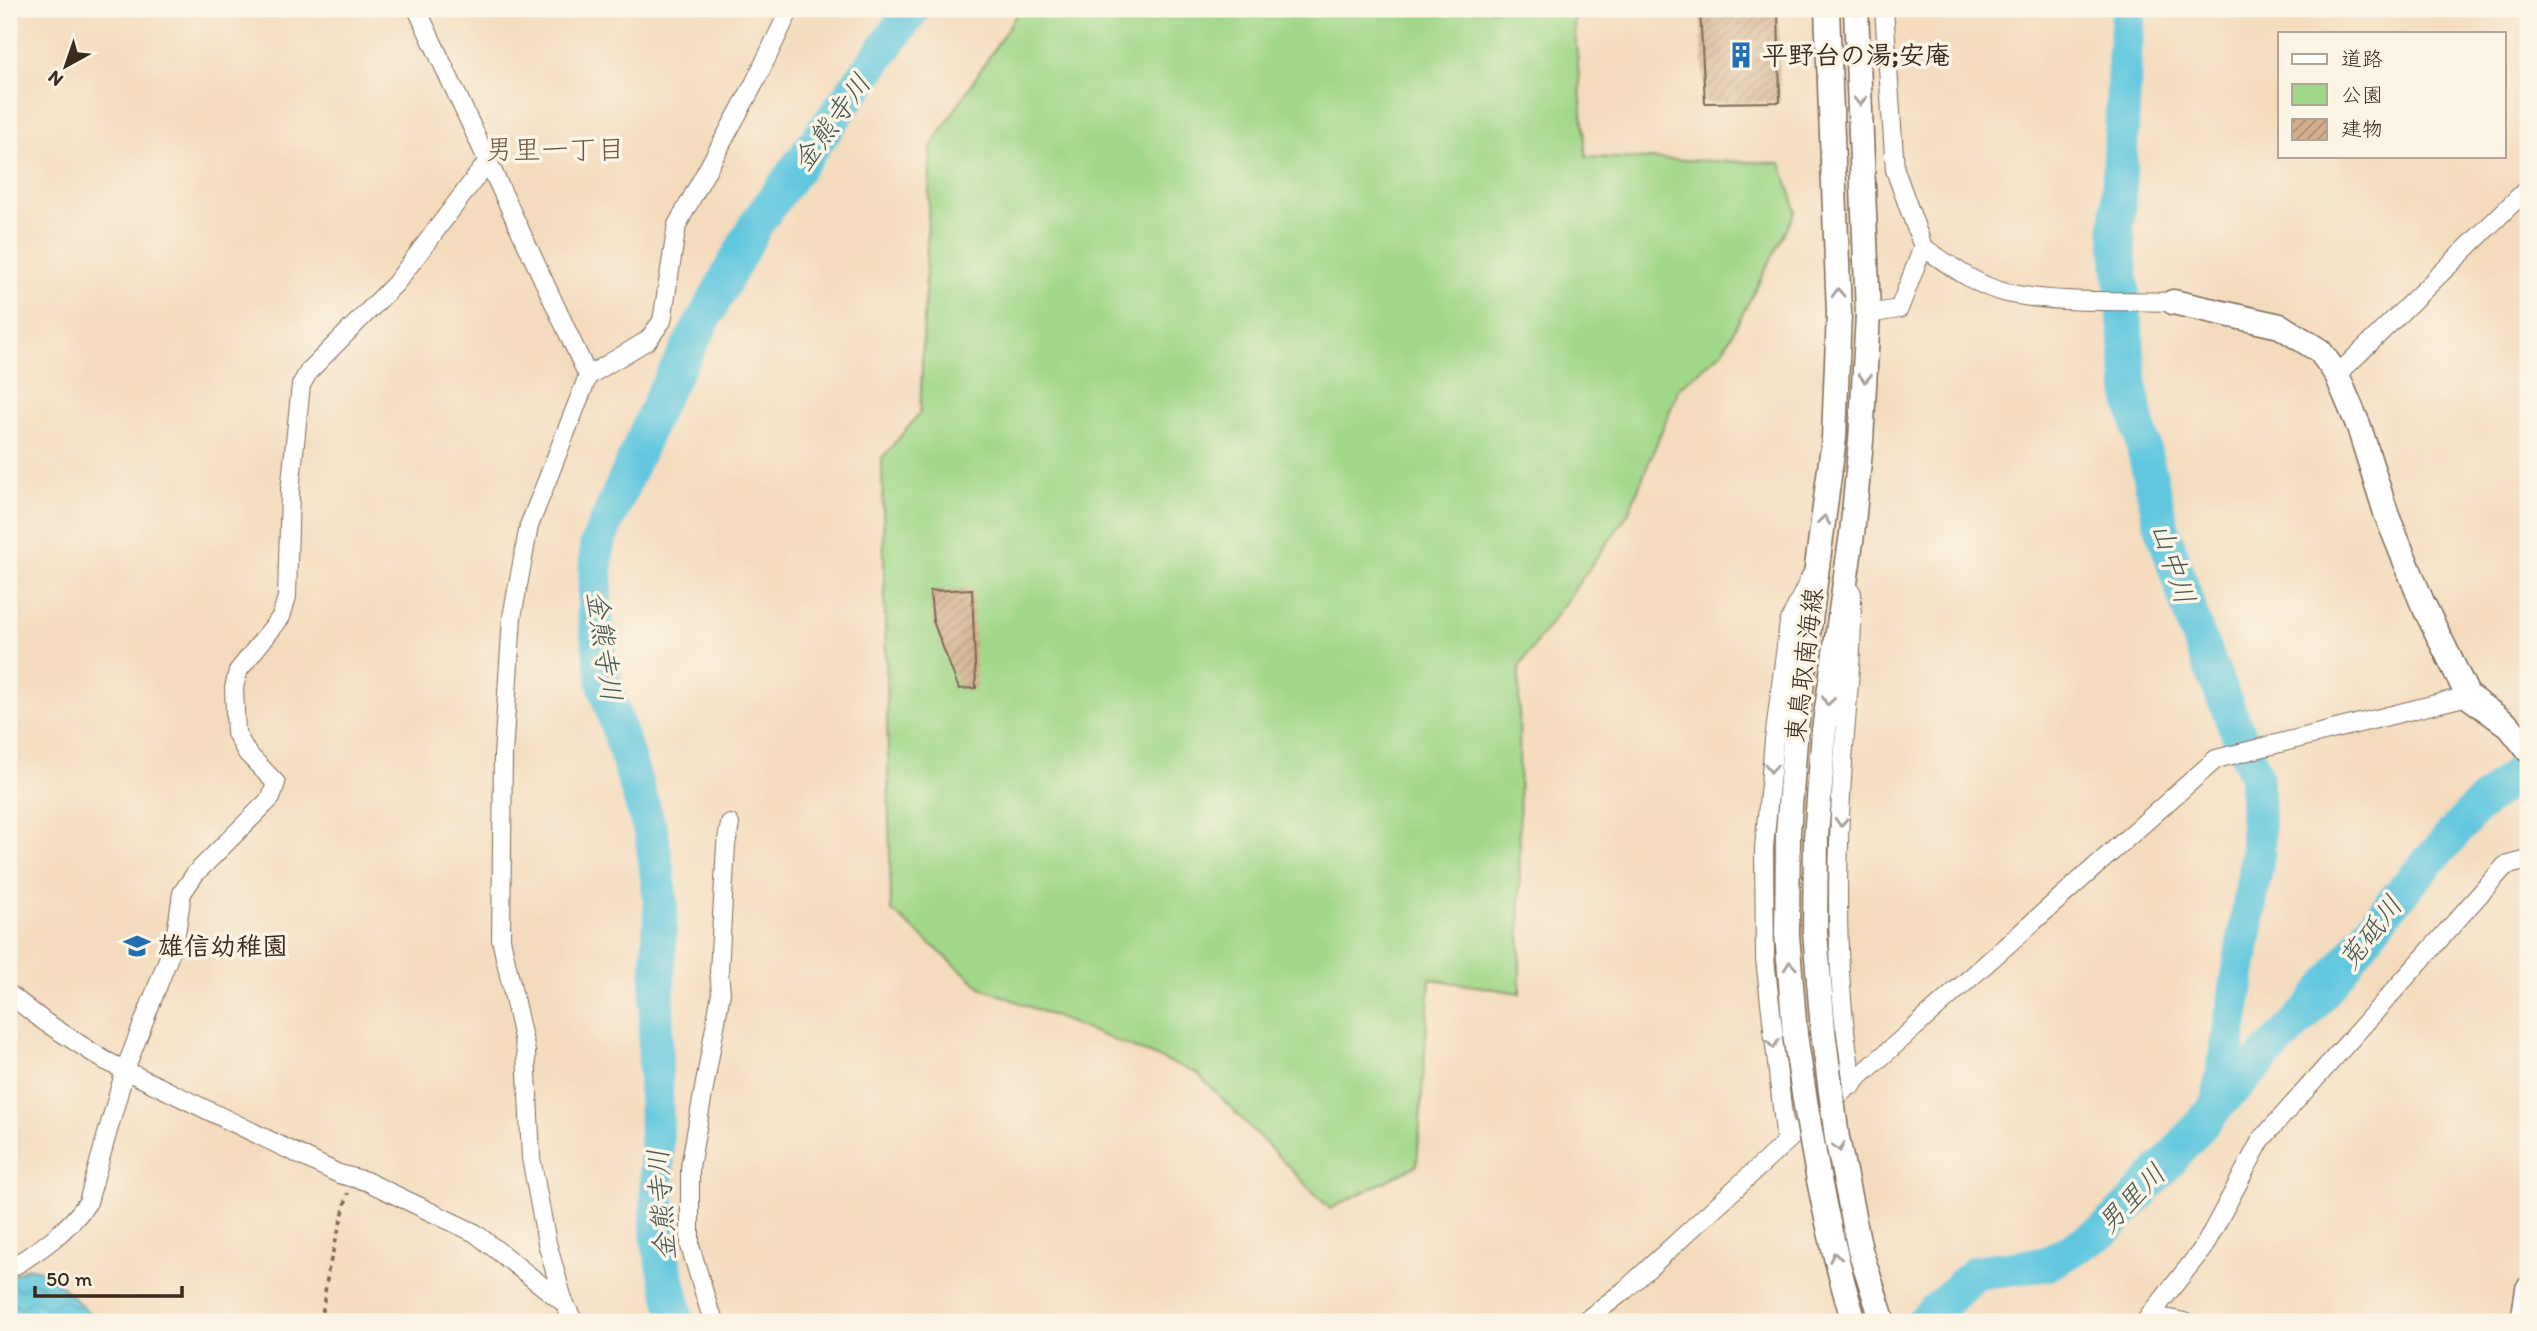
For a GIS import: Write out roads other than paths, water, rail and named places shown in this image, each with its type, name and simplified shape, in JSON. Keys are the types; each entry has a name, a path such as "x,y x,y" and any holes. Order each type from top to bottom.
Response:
{"main road":[{"name":"東鳥取南海線","path":"1826,9 1839,313 1834,438 1796,727 1788,834 1787,934 1795,1034 1813,1152 1837,1268 1854,1322"},
{"name":"東鳥取南海線","path":"1856,9 1868,314 1861,441 1852,534 1824,730 1816,838 1815,932 1823,1031 1837,1139 1860,1250 1883,1322"},
{"path":"2173,302 2280,326 2320,351 2337,375 2359,427 2387,516 2423,602 2468,696 2509,726 2528,750"},
{"path":"2523,1322 2528,1289"}],"street":[{"path":"417,9 588,376"},
{"path":"573,1322 564,1303 547,1243 531,1158 527,1052 502,939 503,755 512,617 529,526 588,376 648,340 662,321 677,225 754,85 790,9"},
{"path":"1884,9 1895,170 1923,247 1961,274 2005,293 2053,298 2173,302"},
{"path":"9,1269 36,1253 75,1221 88,1202 125,1070 175,941 182,893 195,874 271,798 276,783 247,753 236,733 234,688 238,671 281,617 287,597 290,491 301,385 309,371 396,283 488,161"},
{"path":"2337,375 2528,188"},
{"path":"1868,314 1899,309 1923,247"},
{"path":"1852,534 1853,635 1843,765 1838,925 1847,1051 1853,1085"},
{"path":"1786,1142 1765,959 1764,848 1789,622 1819,561"},
{"path":"1587,1322 2216,760 2468,696"},
{"path":"716,1322 709,1309 690,1246 690,1167 721,993 719,972 726,845 730,824"},
{"path":"2147,1319 2204,1247 2261,1140 2505,866 2528,860"},
{"path":"9,994 45,1023 104,1060 339,1174 366,1181 475,1233 564,1303"},
{"path":"2147,1319 2184,1322"}],"water":[{"path":"27,1267 47,1272 98,1322 9,1322 9,1278"}],"waterway":[{"name":"金熊寺川","path":"678,1322 658,1241 655,1043 661,904 652,836 605,686 594,612 597,544 662,396 756,224 913,9"},
{"name":"山中川","path":"2129,9 2117,230 2131,393 2161,524 2197,634 2256,776 2258,852 2218,1105"},
{"name":"莵砥川","path":"1923,1322 1976,1272 2047,1264 2104,1231 2218,1105 2309,1010 2393,902 2475,809 2528,764"}],"place":[{"name":"平野台の湯;安庵","path":"1741,55"},
{"name":"雄信幼稚園","path":"137,946"}],"district":[{"name":"男里一丁目","path":"555,149"}],"water label":[{"name":"男里川","path":"2131,1198"}]}
